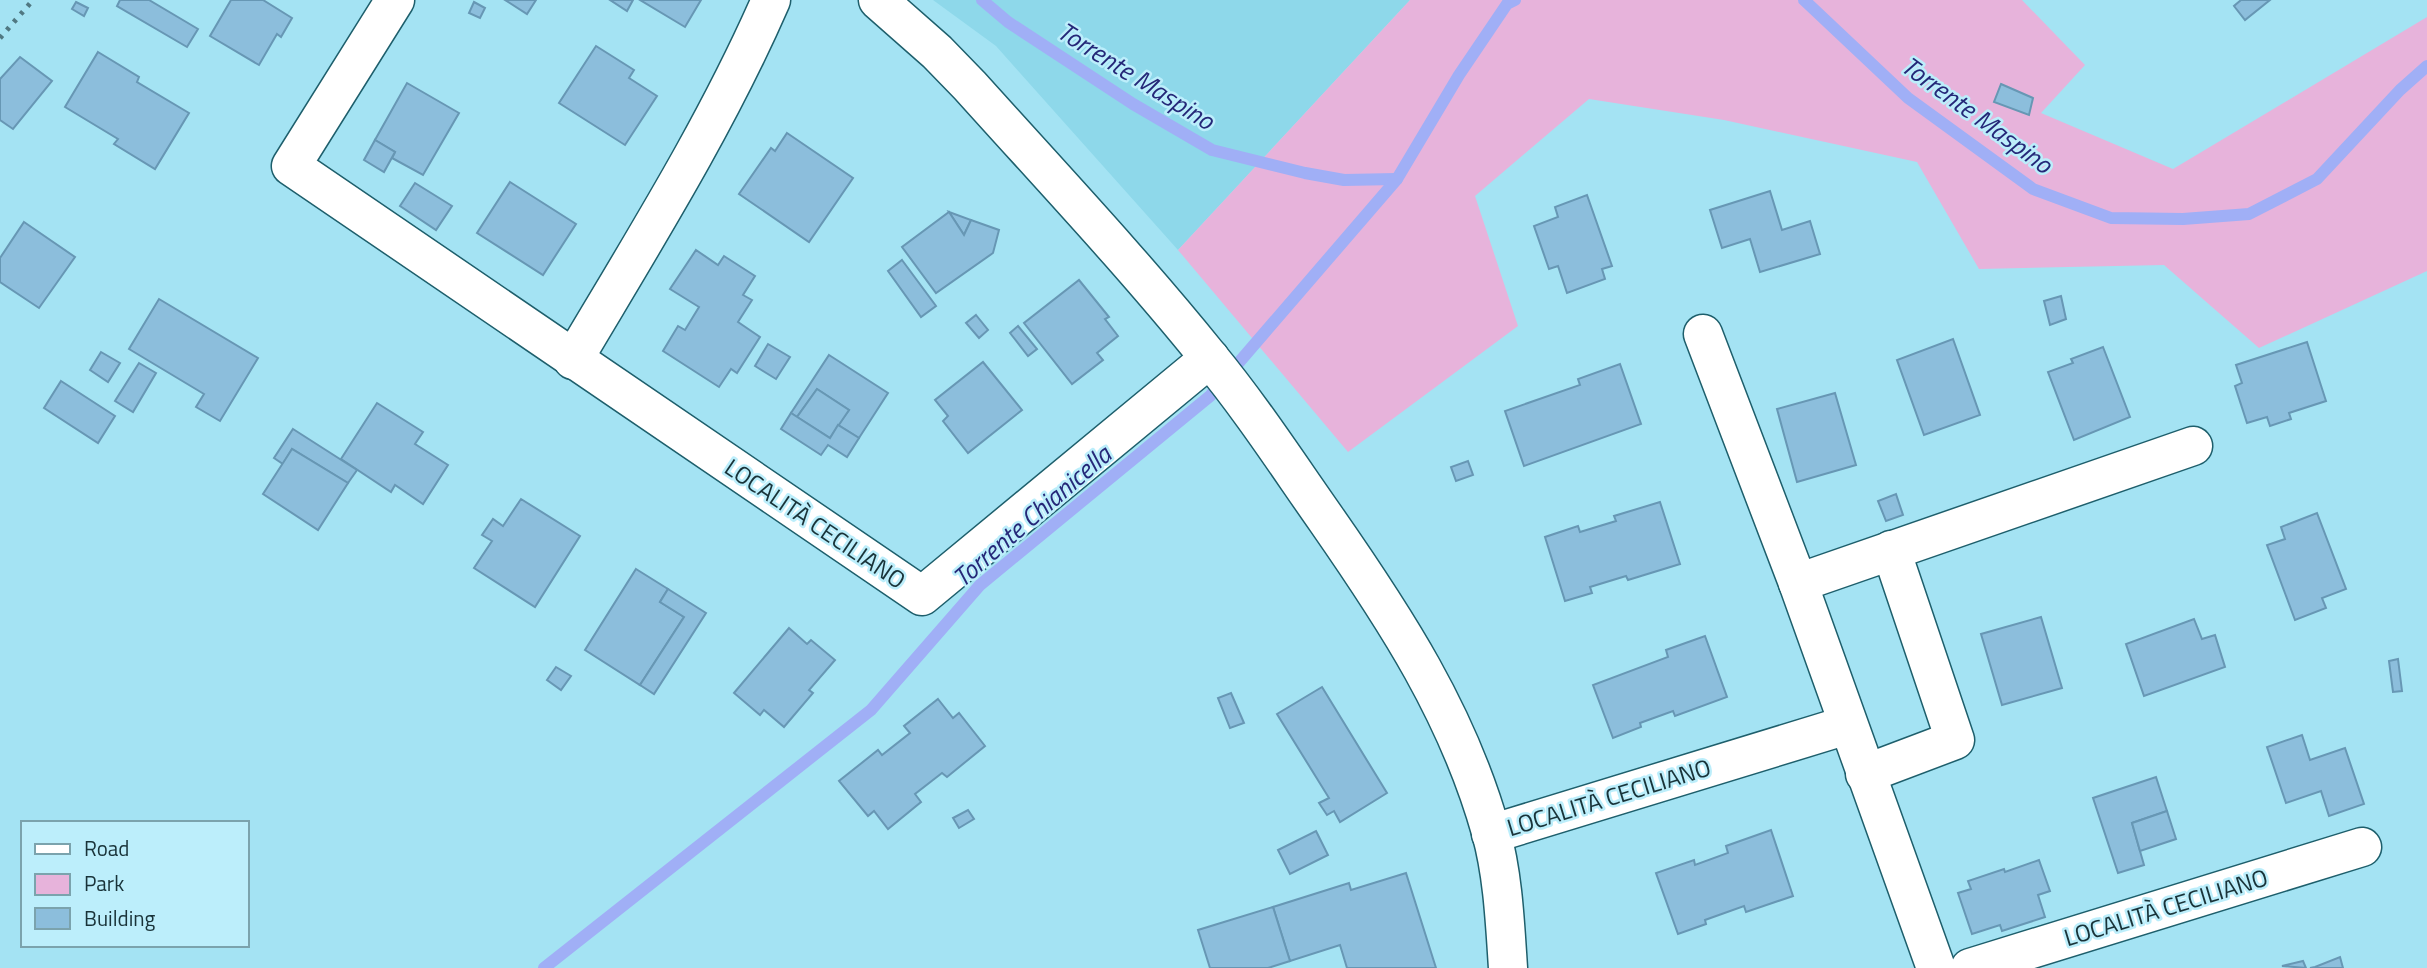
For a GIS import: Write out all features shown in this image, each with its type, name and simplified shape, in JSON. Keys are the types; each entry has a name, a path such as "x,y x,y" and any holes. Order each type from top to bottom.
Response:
{"street":[{"name":"LOCALITÀ CECILIANO","path":"395,0 292,166 922,596 1210,358"},
{"path":"573,360 705,136 745,60 771,0"},
{"name":"LOCALITÀ CECILIANO","path":"878,0 937,52 970,86 1153,290 1253,415 1388,608 1409,642 1461,746 1492,834 1505,923 1508,968"},
{"path":"1703,334 1798,583 1936,968"},
{"path":"1798,583 2193,446"},
{"path":"1865,774 1955,740 1891,550"},
{"name":"LOCALITÀ CECILIANO","path":"1492,834 1847,725"},
{"name":"LOCALITÀ CECILIANO","path":"1970,968 2362,847"}],"shaded area":[{"path":"933,0 1410,0 1178,250 996,46"}],"green space":[{"path":"1410,0 2022,0 2085,65 2041,113 2173,169 2427,17 2427,271 2259,348 2164,265 1979,269 1917,162 1724,120 1589,99 1475,196 1518,326 1348,452 1178,250"}],"building":[{"path":"120,0 149,0 198,29 187,47 117,6"},
{"path":"231,0 263,0 292,18 281,37 277,34 259,65 210,36"},
{"path":"505,0 536,0 527,14"},
{"path":"610,0 633,0 627,11"},
{"path":"640,0 701,0 685,27"},
{"path":"2241,0 2270,0 2245,20 2234,6"},
{"path":"76,2 88,8 84,16 72,9"},
{"path":"474,2 485,8 480,18 469,13"},
{"path":"596,46 634,70 629,78 657,96 625,145 559,103"},
{"path":"98,52 139,77 137,82 189,113 155,169 114,144 118,139 65,107"},
{"path":"20,57 52,81 13,129 0,120 0,79"},
{"path":"407,83 459,113 423,175 392,158 395,152 375,140"},
{"path":"2001,84 2033,98 2029,115 1994,102"},
{"path":"787,133 853,178 809,242 739,194 771,148 775,151"},
{"path":"375,140 395,152 384,172 364,160"},
{"path":"510,182 576,224 543,275 477,233"},
{"path":"415,183 452,206 436,230 400,206"},
{"path":"1770,191 1782,230 1810,221 1820,254 1760,272 1750,239 1722,248 1710,210"},
{"path":"1587,195 1612,266 1602,269 1605,279 1567,293 1558,266 1549,269 1534,226 1558,217 1555,207"},
{"path":"949,212 971,220 964,235"},
{"path":"949,212 964,235 971,220 999,230 993,253 936,293 902,247"},
{"path":"24,222 75,257 39,308 0,282 0,258"},
{"path":"696,250 718,265 724,256 755,276 743,295 752,300 738,322 760,337 737,373 731,369 719,387 663,351 678,326 685,330 699,307 670,289"},
{"path":"902,260 936,306 921,317 888,271"},
{"path":"1079,280 1109,317 1105,319 1118,336 1097,353 1103,360 1072,384 1024,323"},
{"path":"2061,296 2066,319 2050,325 2044,301"},
{"path":"159,299 258,358 220,421 196,407 204,394 129,349"},
{"path":"976,315 988,330 979,338 966,323"},
{"path":"1018,326 1037,349 1028,356 1010,333"},
{"path":"1953,339 1980,415 1924,435 1897,360"},
{"path":"2307,342 2326,401 2289,413 2291,419 2270,426 2267,417 2247,423 2235,386 2242,383 2236,365"},
{"path":"768,344 790,357 776,379 755,366"},
{"path":"2103,347 2130,417 2074,440 2048,372 2073,363 2071,359"},
{"path":"101,352 120,363 108,382 90,370"},
{"path":"829,355 888,393 859,438 838,425 849,410 817,389 797,417 791,413"},
{"path":"983,362 1022,410 968,453 943,421 948,416 935,400"},
{"path":"139,363 156,373 133,412 115,401"},
{"path":"1620,364 1641,424 1524,466 1505,411 1580,385 1578,379"},
{"path":"61,381 115,416 98,443 44,408"},
{"path":"817,389 849,410 830,438 797,417"},
{"path":"1835,393 1856,465 1797,482 1777,409"},
{"path":"377,403 423,432 415,444 448,465 423,504 395,485 391,492 341,459"},
{"path":"791,413 830,438 838,425 859,438 847,457 828,445 821,455 781,429"},
{"path":"293,429 357,470 348,483 292,449 283,464 274,458"},
{"path":"292,449 348,483 318,530 263,494"},
{"path":"1468,461 1473,475 1456,481 1451,467"},
{"path":"1896,494 1903,515 1886,521 1878,501"},
{"path":"521,499 580,536 535,607 474,568 492,541 482,535 493,519 503,526"},
{"path":"1660,502 1680,564 1628,580 1626,576 1590,587 1592,593 1565,601 1545,537 1578,526 1580,532 1616,521 1614,516"},
{"path":"2317,513 2346,589 2322,598 2326,608 2295,620 2267,545 2285,539 2281,527"},
{"path":"636,569 668,589 660,602 684,617 640,685 585,650"},
{"path":"668,589 706,613 654,694 640,685 684,617 660,602"},
{"path":"2041,617 2062,688 2002,705 1981,634"},
{"path":"2194,619 2202,639 2215,635 2225,667 2144,696 2126,644"},
{"path":"789,628 807,644 811,640 835,660 809,690 813,693 784,727 764,710 760,715 734,693"},
{"path":"1705,636 1727,697 1675,716 1673,711 1640,723 1641,727 1613,738 1593,685 1668,657 1666,650"},
{"path":"2398,659 2402,691 2393,692 2389,661"},
{"path":"556,667 571,676 561,690 547,680"},
{"path":"1322,687 1387,793 1340,822 1334,811 1327,815 1319,803 1329,798 1277,714"},
{"path":"1231,693 1244,723 1230,728 1218,698"},
{"path":"938,699 953,718 959,713 985,746 947,777 942,773 915,794 921,802 888,829 874,811 868,816 839,781 878,750 882,755 910,733 904,726"},
{"path":"2302,735 2310,760 2345,748 2364,804 2329,816 2321,791 2286,803 2267,747"},
{"path":"2156,777 2167,811 2132,823 2144,865 2118,873 2093,798"},
{"path":"968,810 974,819 959,828 953,818"},
{"path":"2167,811 2176,839 2140,851 2132,823"},
{"path":"1771,830 1793,896 1746,912 1744,906 1705,920 1706,924 1678,934 1656,873 1694,860 1695,865 1728,853 1726,846"},
{"path":"1316,831 1328,855 1290,874 1278,850"},
{"path":"2039,860 2050,891 2038,895 2045,917 2002,931 2000,925 1972,934 1958,893 1971,889 1968,881"},
{"path":"1406,873 1436,968 1347,968 1340,945 1290,961 1273,907 1349,883 1351,890"},
{"path":"1273,907 1290,961 1268,968 1210,968 1198,930"},
{"path":"2340,957 2343,968 2310,968 2315,967"},
{"path":"2303,961 2306,968 2282,966"}],"waterway":[{"name":"Torrente Maspino","path":"982,0 1008,22 1133,104 1212,150 1344,180 1397,179"},
{"name":"Torrente Chianicella","path":"544,968 871,710 980,585 1210,396 1397,179 1459,75 1507,4 1515,0"},
{"name":"Torrente Maspino","path":"1804,0 1908,98 2033,189 2111,218 2183,219 2249,214 2317,179 2400,90 2427,66"}],"railway":[{"path":"0,38 33,0"}]}
